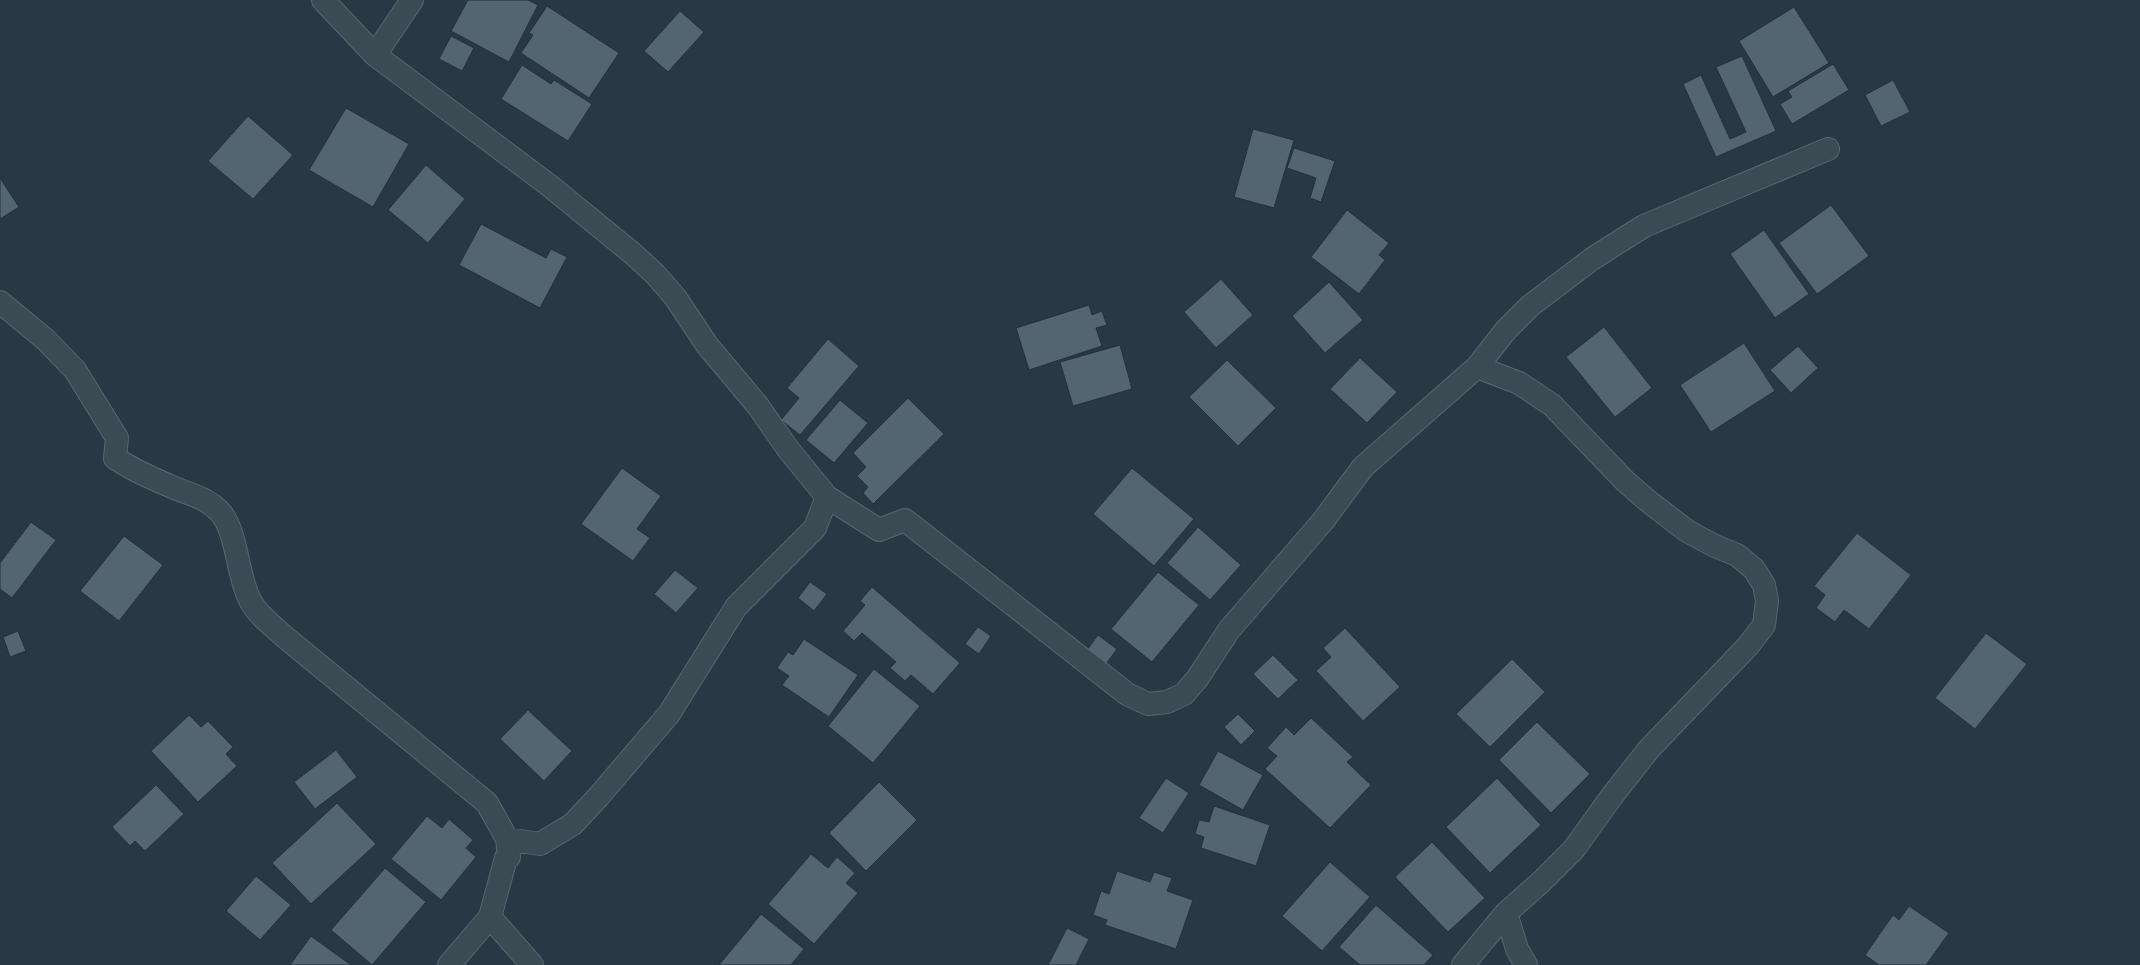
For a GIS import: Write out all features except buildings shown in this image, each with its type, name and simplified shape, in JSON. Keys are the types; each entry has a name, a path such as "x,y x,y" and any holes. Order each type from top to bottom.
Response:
{"street":[{"path":"323,0 375,55 550,186 656,274 675,297 707,345 758,406 788,449 827,497 879,530 905,520 1127,694 1148,704 1167,702 1184,694 1197,679 1229,630 1323,521 1363,467 1477,367 1506,330 1530,306 1592,259 1644,226 1828,149"},
{"path":"375,55 412,0"},
{"path":"0,302 46,340 75,370 117,438 114,458 128,467 210,502 221,513 230,531 242,583 250,600 262,616 286,638 487,803 508,838 509,857 506,858 490,917 449,965"},
{"path":"1462,965 1506,913 1541,882 1574,849 1612,796 1650,749 1748,646 1764,625 1767,602 1764,585 1754,569 1737,555 1715,546 1687,531 1648,501 1625,481 1552,405 1519,383 1477,367"},
{"path":"508,838 540,844 573,824 578,819 629,763 669,714 736,607 815,528 827,497"},
{"path":"1506,913 1517,949 1526,965"},
{"path":"490,917 532,965"}]}
